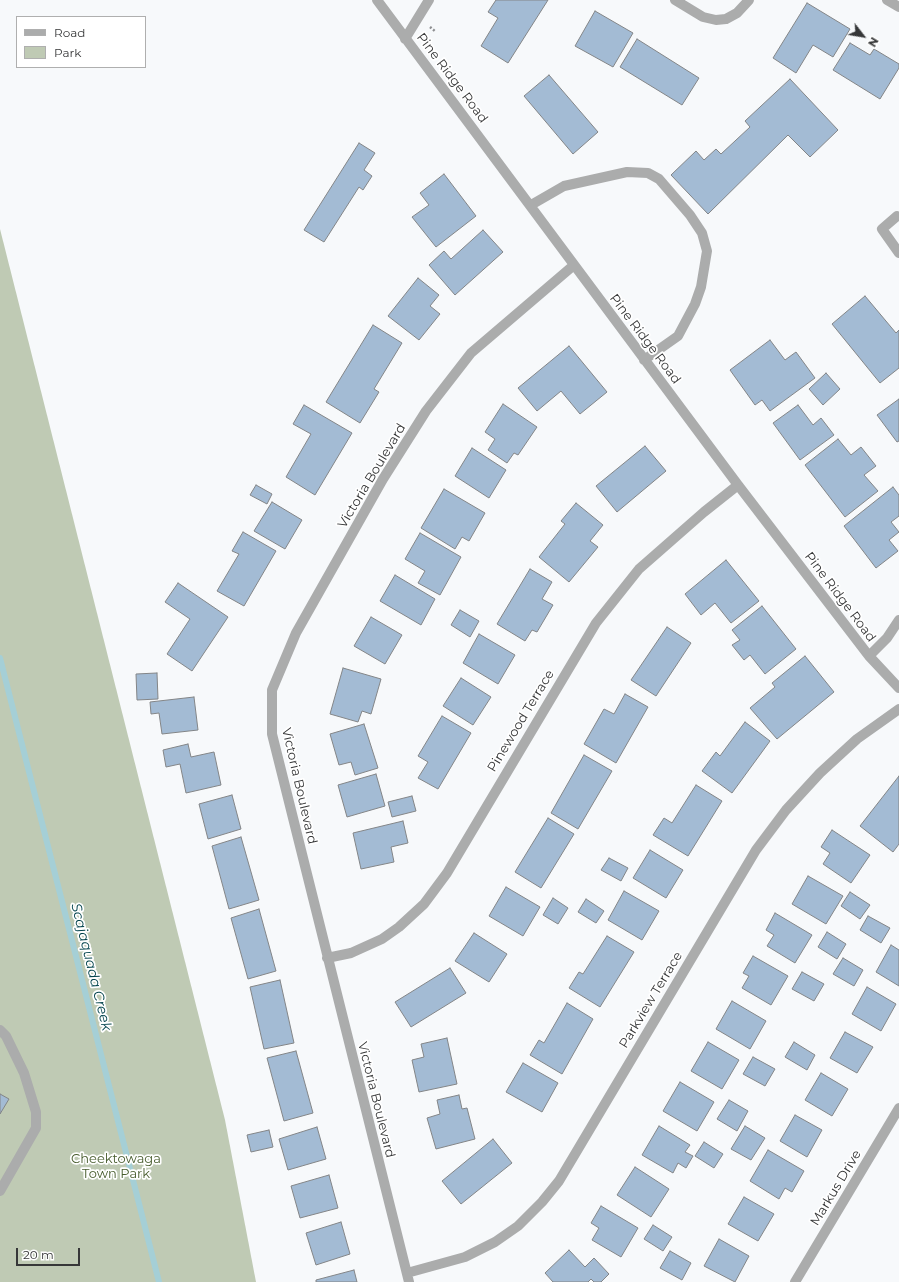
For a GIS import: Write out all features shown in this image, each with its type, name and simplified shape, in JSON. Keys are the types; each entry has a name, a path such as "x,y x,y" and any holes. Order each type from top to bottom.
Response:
{"street":[{"name":"Pine Ridge Road","path":"377,0 644,360 738,484 869,656 899,688"},
{"path":"406,39 429,0"},
{"path":"675,0 703,18 716,20 726,18 737,13 749,0"},
{"path":"887,0 899,7"},
{"path":"530,205 564,186 627,172 648,173 659,179 690,215 702,233 707,251 704,272 697,298 678,336 644,360"},
{"path":"897,216 882,229 899,253"},
{"name":"Victoria Boulevard","path":"408,1278 272,734 272,690 296,632 383,479 426,411 471,353 574,265"},
{"name":"Pinewood Terrace","path":"327,958 351,952 382,939 399,927 424,904 448,873 596,623 639,569 738,484"},
{"path":"869,656 887,638 899,620"},
{"name":"Parkview Terrace","path":"408,1278 465,1257 495,1242 518,1226 542,1202 559,1181 756,850 786,810 820,773 857,739 899,709"},
{"path":"0,1030 6,1036 24,1073 36,1112 36,1128 0,1191"},
{"name":"Markus Drive","path":"795,1282 899,1108"}],"path":[{"path":"429,27 436,32"}],"green space":[{"name":"Cheektowaga Town Park","path":"0,229 225,1120 256,1282 0,1282"}],"building":[{"path":"496,0 548,0 508,63 481,46 498,18 488,12"},
{"path":"807,3 850,29 833,57 813,45 796,73 773,58"},
{"path":"595,11 633,33 613,67 575,46"},
{"path":"637,39 699,78 682,105 620,67"},
{"path":"850,43 870,55 874,49 899,64 899,68 880,99 833,70"},
{"path":"549,75 598,132 573,154 524,96"},
{"path":"790,79 838,130 810,157 788,135 708,214 671,175 696,151 704,160 716,149 721,154 750,127 745,121"},
{"path":"359,143 375,153 364,170 372,176 363,190 359,187 324,242 304,230"},
{"path":"444,174 476,216 436,247 412,217 429,205 420,193"},
{"path":"483,230 503,252 455,295 429,265 444,251 451,259"},
{"path":"418,278 439,295 430,306 440,314 419,340 388,316"},
{"path":"865,296 896,333 899,330 899,368 880,383 832,324"},
{"path":"373,325 402,343 374,389 379,392 360,423 326,402"},
{"path":"770,340 785,360 796,352 815,378 770,411 762,400 755,405 730,370"},
{"path":"569,346 607,392 580,414 561,391 537,411 518,388"},
{"path":"826,373 840,389 823,405 809,389"},
{"path":"899,399 899,441 897,442 877,415"},
{"path":"503,404 537,427 518,455 514,453 507,463 488,450 495,439 485,432"},
{"path":"304,405 352,433 315,495 286,477 311,434 293,424"},
{"path":"798,405 813,425 821,418 834,435 800,460 773,423"},
{"path":"838,439 851,455 861,447 876,466 864,475 878,491 845,517 805,465"},
{"path":"645,446 666,471 617,512 596,486"},
{"path":"472,448 506,470 489,498 455,476"},
{"path":"256,485 272,494 267,504 250,495"},
{"path":"893,487 899,495 899,516 891,522 899,532 889,540 898,551 876,568 844,526"},
{"path":"444,489 485,513 469,541 462,537 455,549 421,528"},
{"path":"272,502 302,520 285,549 254,531"},
{"path":"576,503 603,525 590,541 598,547 569,582 539,557 565,524 561,521"},
{"path":"243,532 276,551 244,606 217,591 239,554 232,551"},
{"path":"420,533 461,557 440,595 418,583 425,571 405,559"},
{"path":"726,560 759,601 731,623 715,603 701,615 685,594"},
{"path":"530,569 552,582 542,599 553,605 537,632 532,630 525,641 497,624"},
{"path":"395,575 435,599 421,625 380,601"},
{"path":"178,583 228,617 192,671 167,654 190,619 165,602"},
{"path":"762,606 796,649 765,674 750,655 744,660 732,645 740,640 732,630"},
{"path":"460,610 479,621 470,637 451,625"},
{"path":"371,617 402,635 385,664 354,646"},
{"path":"667,627 691,643 656,696 631,680"},
{"path":"479,634 515,655 498,684 463,663"},
{"path":"805,656 834,692 777,739 750,708 775,687 772,683"},
{"path":"343,668 381,679 371,714 362,711 358,722 330,714"},
{"path":"157,673 158,699 137,700 136,674"},
{"path":"461,678 491,697 473,725 443,706"},
{"path":"625,694 648,707 616,763 584,744 604,709 614,714"},
{"path":"194,697 198,730 162,734 159,713 151,714 150,702"},
{"path":"442,716 471,733 438,789 418,778 428,762 418,756"},
{"path":"745,722 770,741 732,793 702,771 716,752 720,756"},
{"path":"364,724 378,768 355,775 351,762 339,765 330,734"},
{"path":"188,744 191,757 214,752 221,785 186,793 180,764 166,767 163,750"},
{"path":"584,755 612,771 578,829 551,813"},
{"path":"376,774 385,806 347,817 338,785"},
{"path":"899,776 899,844 893,852 860,826"},
{"path":"696,785 722,801 688,856 653,835 664,818 672,823"},
{"path":"232,795 241,829 208,839 199,804"},
{"path":"412,796 416,811 392,817 388,802"},
{"path":"548,818 574,834 541,888 515,872"},
{"path":"403,821 408,843 391,847 394,862 361,869 353,833"},
{"path":"832,830 870,855 851,883 823,864 830,853 821,847"},
{"path":"241,837 259,900 229,909 212,846"},
{"path":"650,850 683,870 666,898 633,878"},
{"path":"609,858 628,868 621,881 601,870"},
{"path":"808,876 843,896 826,924 792,904"},
{"path":"506,887 540,907 523,936 489,916"},
{"path":"624,891 659,911 642,940 608,920"},
{"path":"850,892 870,905 860,919 841,906"},
{"path":"553,898 568,908 558,924 543,915"},
{"path":"586,899 604,911 596,923 578,912"},
{"path":"259,909 276,971 248,979 231,918"},
{"path":"775,913 812,935 795,963 767,946 774,935 766,930"},
{"path":"868,916 890,928 881,943 860,930"},
{"path":"827,932 846,944 837,959 818,947"},
{"path":"474,933 507,954 489,982 455,961"},
{"path":"607,936 634,952 600,1007 569,988 579,972 583,974"},
{"path":"891,945 899,950 899,986 876,972"},
{"path":"753,956 788,976 771,1005 742,988 749,976 743,973"},
{"path":"843,958 863,970 854,986 833,974"},
{"path":"450,968 466,993 411,1027 395,1002"},
{"path":"802,972 824,984 814,1001 792,989"},
{"path":"280,980 294,1043 264,1049 250,987"},
{"path":"867,987 896,1004 881,1031 852,1014"},
{"path":"732,1001 766,1021 750,1049 716,1029"},
{"path":"567,1003 593,1019 562,1074 530,1055 539,1040 544,1043"},
{"path":"845,1032 873,1047 857,1073 830,1058"},
{"path":"447,1038 457,1084 419,1092 412,1060 424,1057 421,1044"},
{"path":"708,1042 739,1060 722,1089 691,1071"},
{"path":"794,1042 815,1055 807,1070 785,1057"},
{"path":"296,1051 313,1113 284,1121 267,1058"},
{"path":"753,1057 775,1069 765,1086 743,1074"},
{"path":"523,1063 558,1083 542,1112 506,1092"},
{"path":"821,1073 848,1089 832,1116 805,1100"},
{"path":"680,1082 714,1102 697,1131 663,1111"},
{"path":"0,1094 9,1099 0,1114"},
{"path":"459,1095 462,1109 467,1108 475,1139 436,1149 427,1118 440,1114 437,1100"},
{"path":"729,1100 748,1111 737,1131 717,1119"},
{"path":"795,1115 822,1130 807,1157 780,1141"},
{"path":"659,1126 690,1145 685,1152 693,1156 686,1168 678,1163 673,1173 642,1155"},
{"path":"745,1126 765,1138 751,1160 731,1149"},
{"path":"317,1127 326,1159 288,1170 279,1139"},
{"path":"269,1130 273,1147 251,1152 247,1135"},
{"path":"493,1139 512,1163 461,1204 442,1181"},
{"path":"704,1142 723,1154 714,1168 695,1156"},
{"path":"768,1150 804,1171 792,1192 785,1188 779,1199 750,1181"},
{"path":"635,1167 669,1189 651,1217 617,1195"},
{"path":"329,1175 338,1208 300,1218 291,1186"},
{"path":"744,1197 774,1214 758,1241 728,1224"},
{"path":"601,1206 638,1228 621,1257 592,1240 599,1228 591,1223"},
{"path":"341,1222 350,1254 316,1265 306,1233"},
{"path":"653,1225 672,1237 663,1251 644,1239"},
{"path":"719,1239 749,1256 735,1282 704,1266"},
{"path":"569,1250 585,1267 594,1258 609,1274 601,1282 594,1282 591,1279 588,1282 553,1282 545,1273"},
{"path":"670,1251 691,1263 682,1280 660,1268"},
{"path":"354,1270 357,1282 316,1282 316,1280"}],"waterway":[{"name":"Scajaquada Creek","path":"0,658 159,1282"}]}
